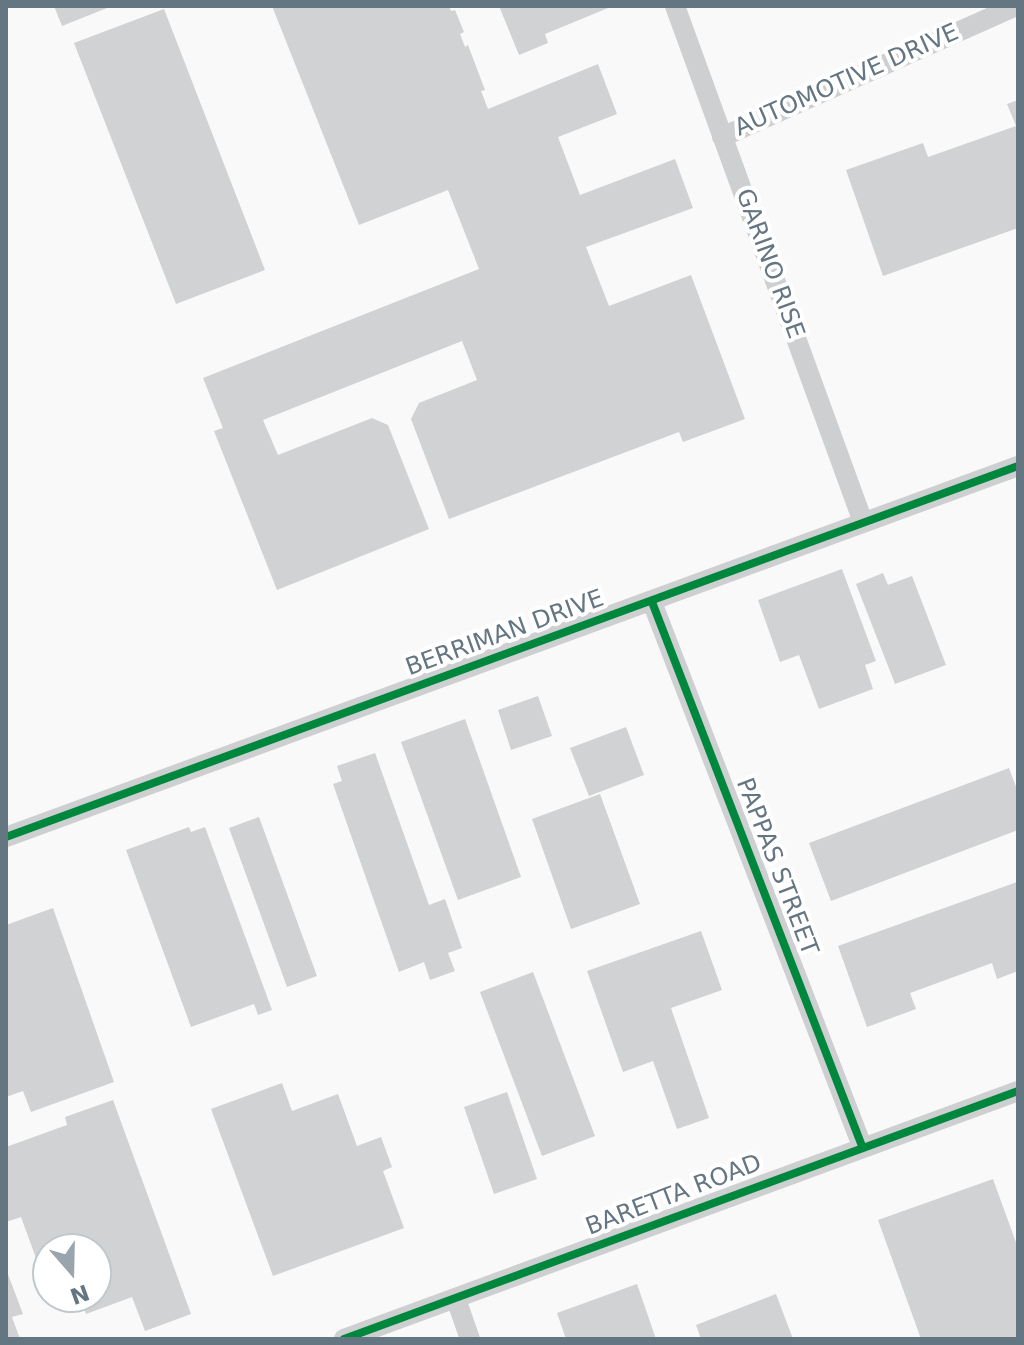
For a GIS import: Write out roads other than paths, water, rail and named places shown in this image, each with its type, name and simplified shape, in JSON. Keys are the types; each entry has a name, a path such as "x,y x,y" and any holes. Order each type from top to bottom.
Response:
{"street":[{"name":"GARINO RISE","path":"675,6 863,522"},
{"name":"AUTOMOTIVE DRIVE","path":"722,137 1016,6"},
{"name":"BERRIMAN DRIVE","path":"8,830 652,602 1018,466"},
{"name":"PAPPAS STREET","path":"652,602 862,1146"},
{"name":"BARETTA ROAD","path":"344,1339 1018,1091"},
{"path":"456,1299 470,1339"}]}
